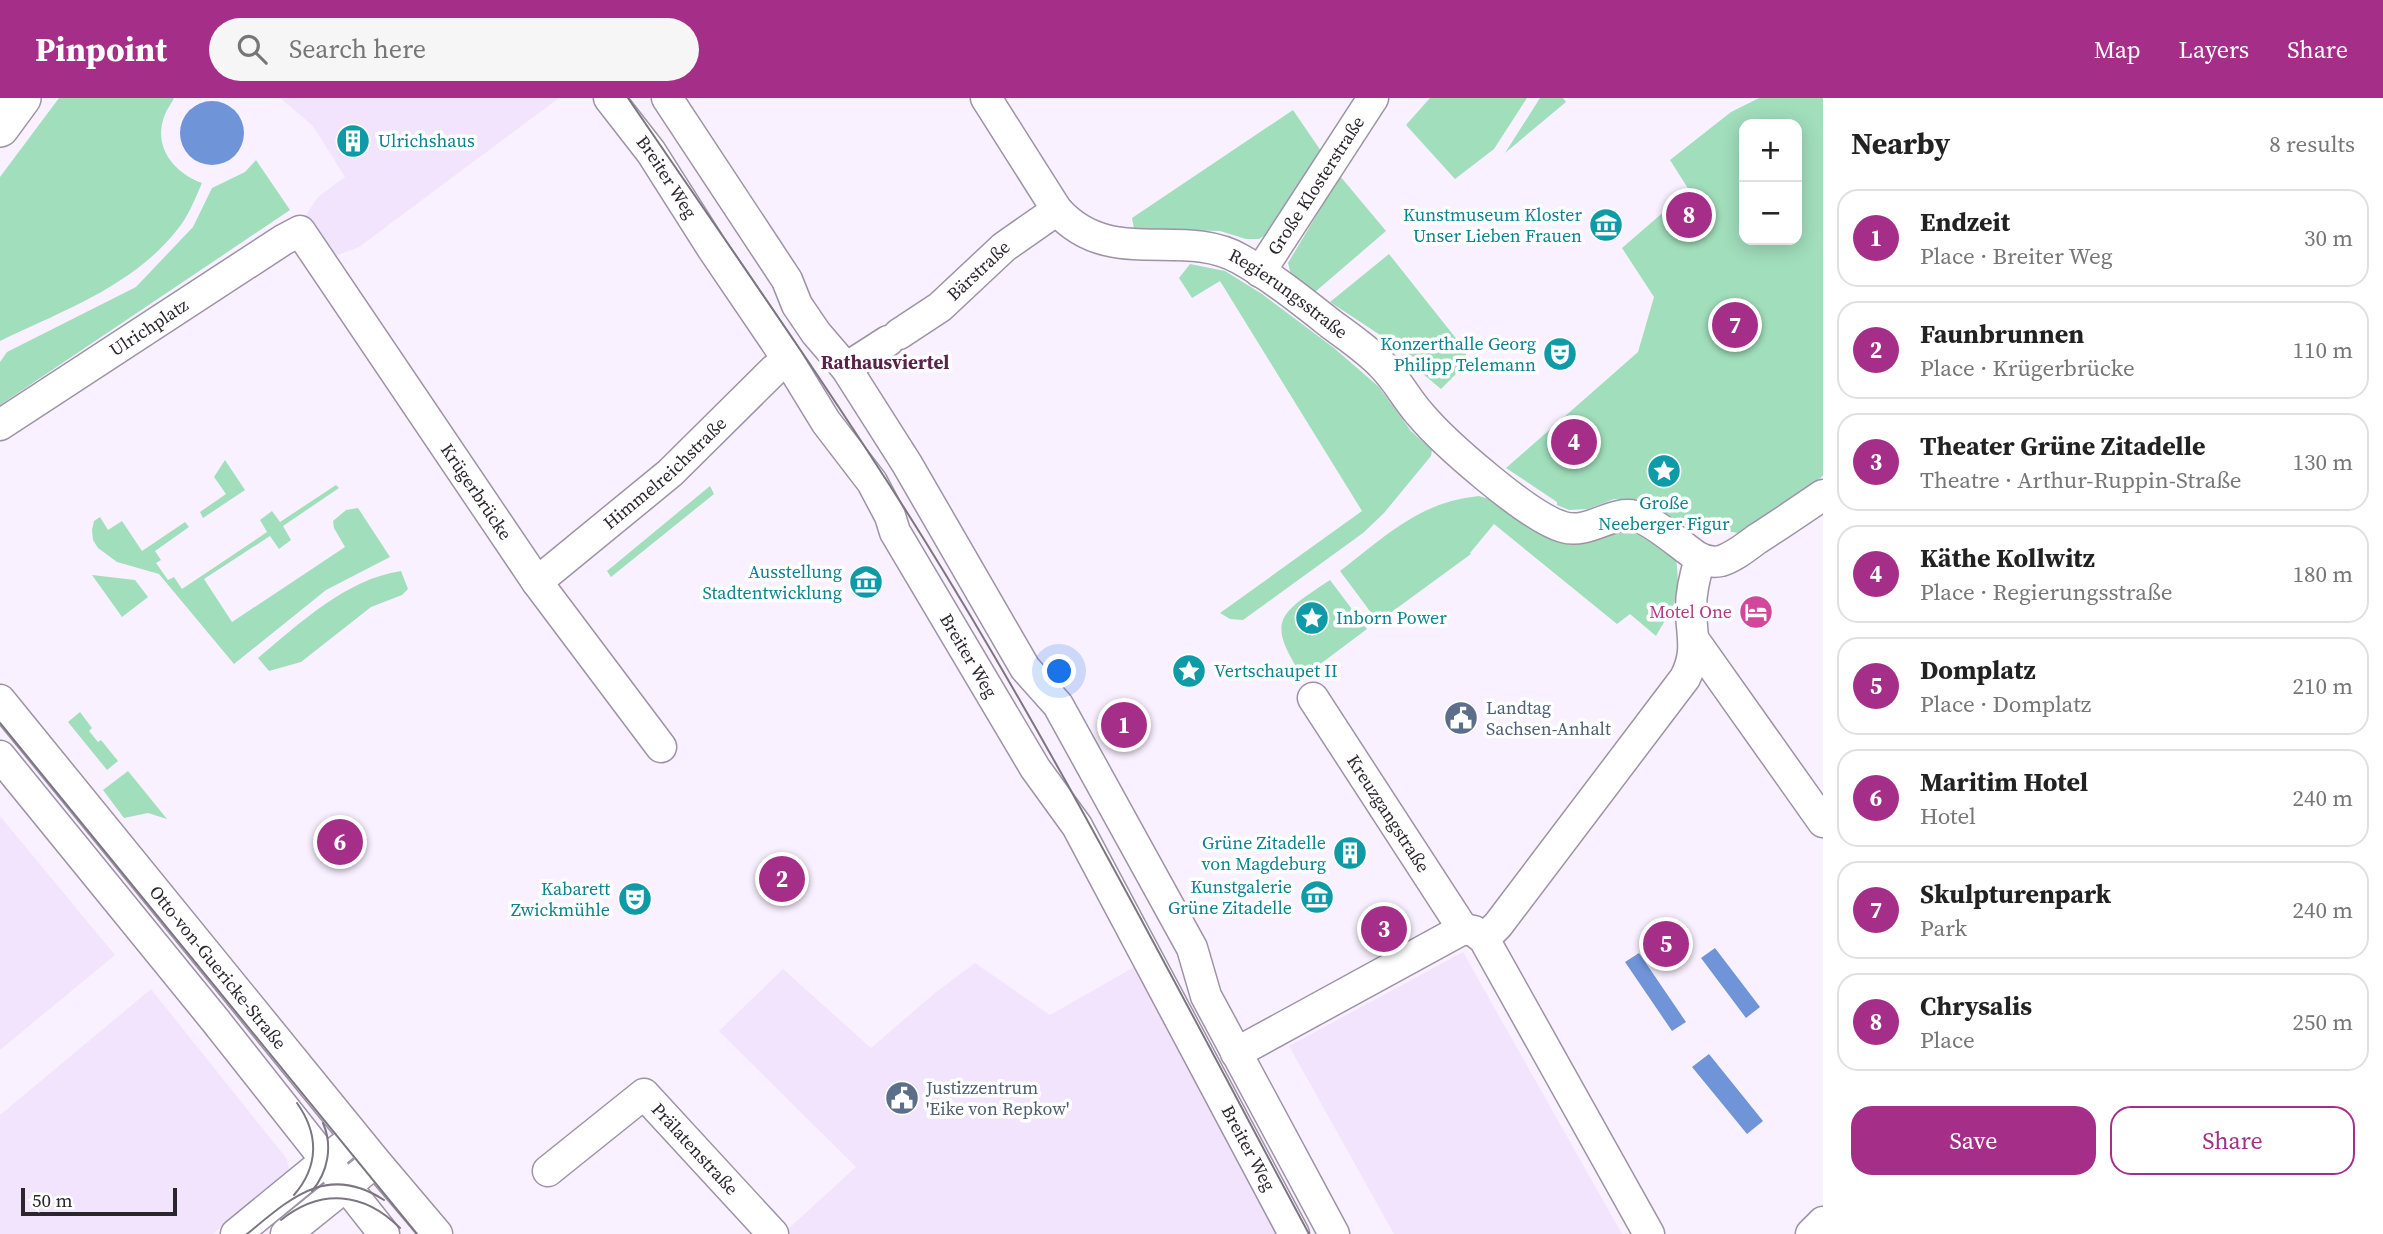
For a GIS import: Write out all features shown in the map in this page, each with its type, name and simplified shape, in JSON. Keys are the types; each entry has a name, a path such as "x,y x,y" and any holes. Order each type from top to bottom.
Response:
{"main road":[{"path":"0,128 22,98"}],"street":[{"name":"Breiter Weg","path":"609,98 651,152 826,422 872,482 890,516 895,532 1035,768 1077,826 1294,1234"},
{"name":"Breiter Weg","path":"667,98 787,280 797,305 816,333 846,368 907,464 1025,668 1058,705 1192,948 1206,996 1334,1234"},
{"name":"Regierungsstraße","path":"986,98 1057,210 1077,229 1104,239 1148,246 1210,248 1233,256 1260,272 1372,356 1389,372 1435,430 1523,504 1555,524 1572,529 1628,515 1638,516 1700,559"},
{"name":"Große Klosterstraße","path":"1260,272 1373,98"},
{"name":"Bärstraße","path":"846,368 940,307 1003,247 1057,210"},
{"name":"Ulrichplatz","path":"0,425 300,231"},
{"name":"Krügerbrücke","path":"300,231 537,582 661,747"},
{"name":"Himmelreichstraße","path":"537,582 670,473 774,370 788,360"},
{"path":"1236,1053 1473,934 1498,925 1682,683 1692,663 1694,640 1691,598 1700,559 1718,561 1734,555 1823,495"},
{"path":"1694,640 1823,821"},
{"name":"Kreuzgangstraße","path":"1313,698 1473,934 1649,1234"},
{"name":"Otto-von-Guericke-Straße","path":"0,700 437,1234"},
{"name":"Otto-von-Guericke-Straße","path":"0,756 384,1234"},
{"name":"Prälatenstraße","path":"548,1171 644,1094 773,1234"},
{"path":"236,1234 355,1137"},
{"path":"286,1234 376,1162"},
{"path":"1811,1234 1823,1222"}],"shaded area":[{"path":"280,98 559,98 359,247 330,258 302,221 318,197 345,177 313,126"},
{"path":"0,816 115,955 0,1050"},
{"path":"1463,952 1622,1234 1394,1234 1289,1046"},
{"path":"975,963 1050,1015 1136,966 1280,1234 788,1234 788,1229 856,1167 719,1031 783,969 871,1048 936,992"},
{"path":"151,989 287,1159 289,1170 213,1234 0,1234 0,1115"}],"green space":[{"path":"59,98 174,98 161,128 164,149 175,166 202,183 181,225 140,267 95,295 0,341 0,177"},
{"path":"1430,98 1527,98 1494,149 1455,179 1406,125"},
{"path":"1540,98 1563,98 1566,102 1505,153"},
{"path":"1759,98 1823,98 1823,476 1739,533 1684,525 1654,505 1638,499 1614,499 1588,509 1569,510 1557,505 1557,502 1506,468 1638,352 1654,297 1622,248 1689,190 1670,160 1731,112"},
{"path":"1293,110 1321,151 1269,233 1259,239 1246,239 1220,231 1134,229 1132,218"},
{"path":"256,160 290,210 0,405 0,362 7,352 136,287 193,227 212,188 245,172"},
{"path":"1340,176 1386,231 1315,292 1291,275 1288,263"},
{"path":"1389,254 1466,351 1465,365 1441,389 1423,374 1427,368 1418,360 1330,302"},
{"path":"1190,264 1225,271 1262,294 1334,348 1378,386 1411,431 1432,450 1431,456 1384,513 1363,533 1243,620 1230,619 1220,613 1362,511 1220,281 1192,298 1179,278"},
{"path":"225,460 245,490 203,518 200,512 226,494 214,477"},
{"path":"336,485 339,488 283,526 291,540 279,549 270,536 204,579 232,622 345,547 333,521 346,510 358,508 390,557 326,590 234,664 159,574 117,562 98,548 93,540 94,521 100,517 108,530 122,521 142,551 185,522 189,527 155,551 161,560 156,563 168,580 174,577 182,589 267,532 260,520 272,511 280,522"},
{"path":"710,486 714,494 611,577 607,571"},
{"path":"1479,496 1489,499 1549,535 1630,527 1655,540 1676,558 1678,583 1675,600 1656,636 1630,614 1617,624 1494,524 1471,554 1378,622 1340,571 1388,533 1421,513 1438,505"},
{"path":"401,571 408,589 402,595 371,607 301,662 269,671 258,658 342,593 361,583"},
{"path":"92,575 135,580 148,597 122,617"},
{"path":"1330,580 1367,629 1303,677 1284,643 1281,630 1283,620 1299,601"},
{"path":"80,712 92,728 89,731 98,742 101,740 118,761 107,770 68,722"},
{"path":"128,771 167,819 148,813 124,818 103,790"}],"water":[{"path":"212,101 224,103 235,110 242,121 242,145 235,156 224,163 212,165 200,163 189,156 182,145 180,133 182,121 189,110 200,103"},
{"path":"1715,948 1760,1007 1746,1018 1701,958"},
{"path":"1639,953 1686,1022 1672,1031 1625,962"},
{"path":"1709,1054 1763,1121 1747,1134 1692,1067"}],"tram line":[{"path":"628,98 853,429 976,626 1075,797 1309,1234"},
{"path":"0,723 417,1234"},
{"path":"294,1195 308,1173 313,1150 309,1126 297,1103"},
{"path":"312,1191 322,1176 327,1158 328,1141 323,1123"},
{"path":"247,1234 295,1198 327,1185 364,1189 384,1200"},
{"path":"281,1220 311,1203 342,1198 372,1207 400,1228"}],"place":[{"name":"Ulrichshaus","path":"353,141"},
{"name":"Chrysalis","path":"1689,215"},
{"name":"Kunstmuseum Kloster Unser Lieben Frauen","path":"1606,225"},
{"name":"Skulpturenpark","path":"1735,325"},
{"name":"Konzerthalle Georg Philipp Telemann","path":"1560,354"},
{"name":"Käthe Kollwitz","path":"1574,442"},
{"name":"Große Neeberger Figur","path":"1664,471"},
{"name":"Ausstellung Stadtentwicklung","path":"866,582"},
{"name":"Motel One","path":"1756,612"},
{"name":"Inborn Power","path":"1312,618"},
{"name":"Vertschaupet II","path":"1189,671"},
{"name":"Landtag Sachsen-Anhalt","path":"1461,718"},
{"name":"Endzeit","path":"1124,725"},
{"name":"Maritim Hotel","path":"340,842"},
{"name":"Grüne Zitadelle von Magdeburg","path":"1350,853"},
{"name":"Faunbrunnen","path":"782,879"},
{"name":"Kunstgalerie Grüne Zitadelle","path":"1317,897"},
{"name":"Kabarett Zwickmühle","path":"635,899"},
{"name":"Theater Grüne Zitadelle","path":"1384,929"},
{"name":"Domplatz","path":"1666,944"},
{"name":"Justizzentrum 'Eike von Repkow'","path":"902,1098"}],"district":[{"name":"Rathausviertel","path":"885,362"}]}
